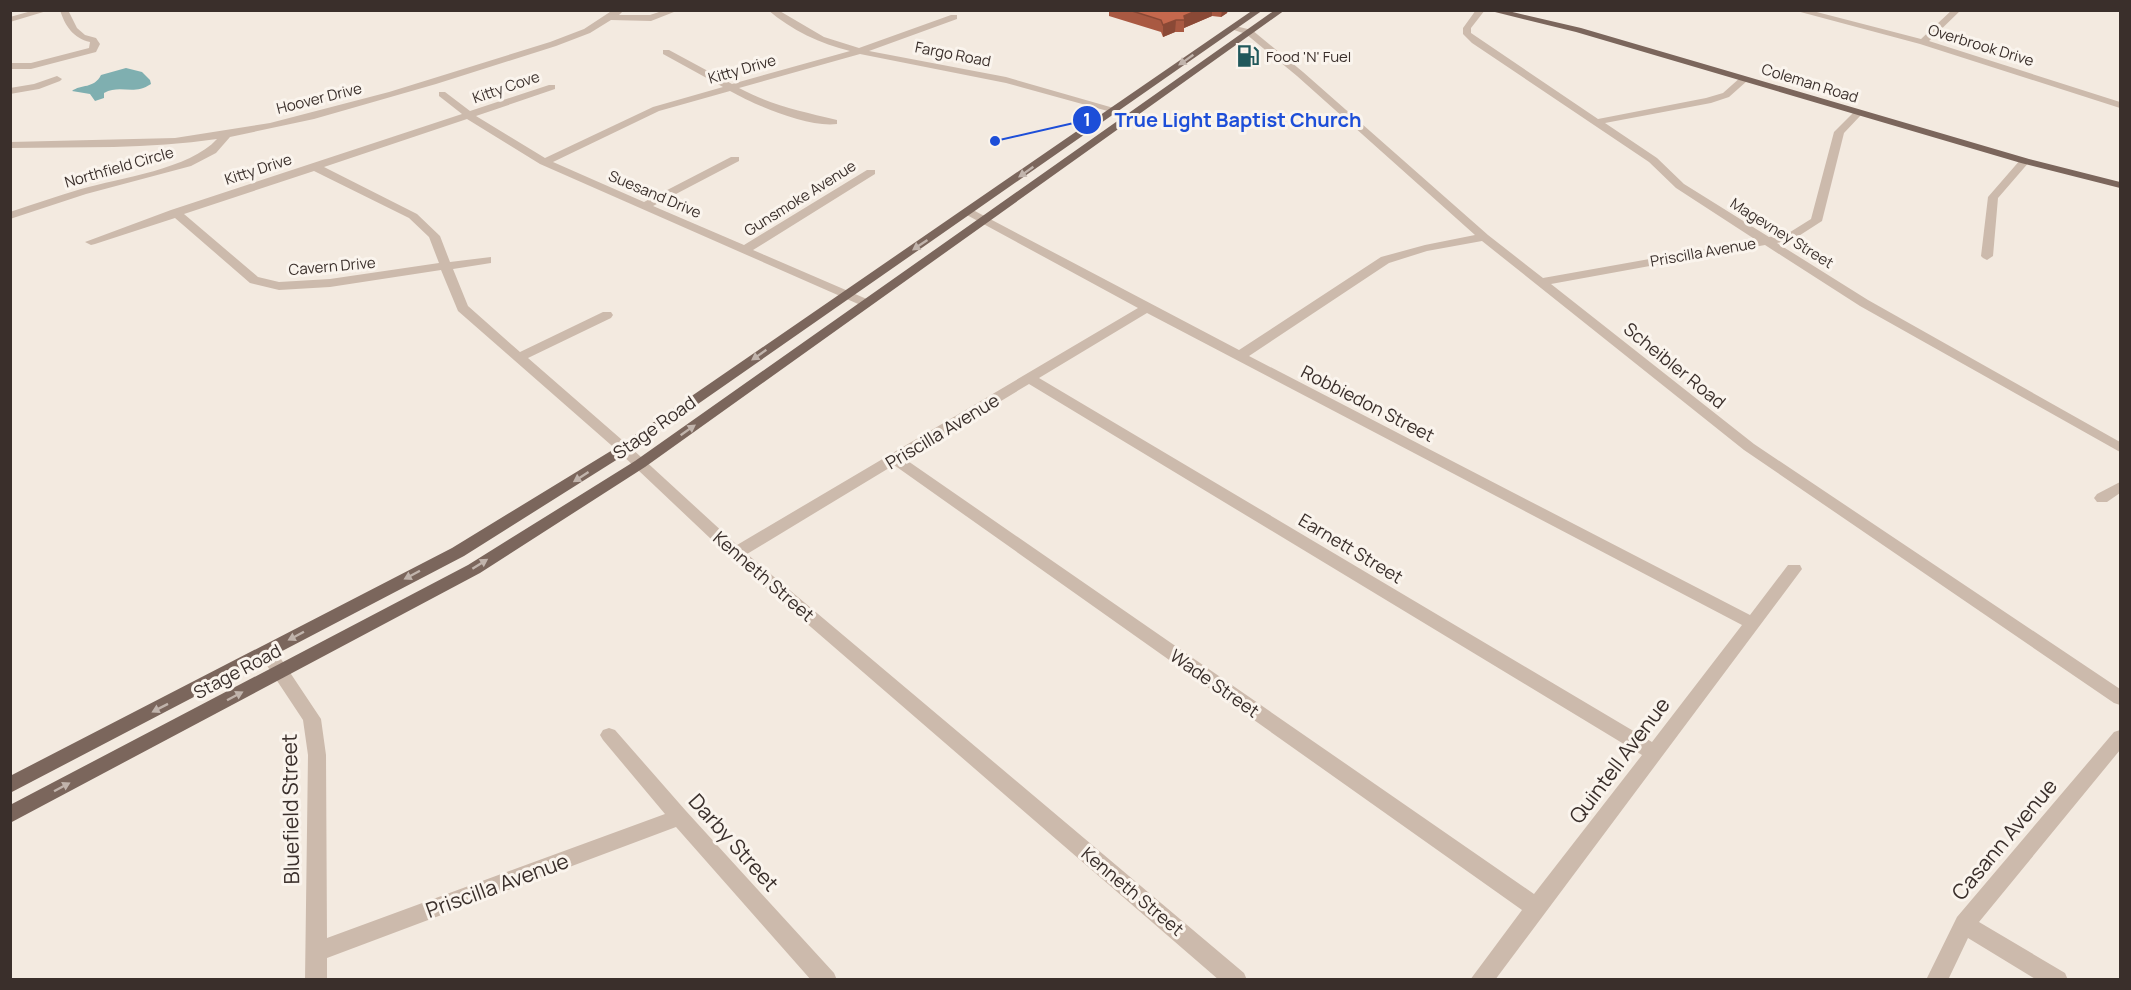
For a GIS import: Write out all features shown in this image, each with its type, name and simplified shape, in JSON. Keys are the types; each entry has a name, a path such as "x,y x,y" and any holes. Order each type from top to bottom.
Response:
{"main road":[{"name":"Stage Road","path":"10,785 458,552 624,449 1258,10"},
{"name":"Stage Road","path":"10,815 474,569 640,464 1281,10"},
{"name":"Coleman Road","path":"1491,10 1578,30 2025,161 2121,186"}],"street":[{"path":"10,20 46,10"},
{"path":"10,66 31,66 93,50 96,44 93,40 85,39 70,27 64,10"},
{"name":"Hoover Drive","path":"10,145 126,142 227,134 345,108 553,44 587,31 620,10"},
{"path":"611,17 651,18 675,10"},
{"name":"Magevney Street","path":"1481,10 1467,28 1467,34 1653,160 1680,186 1864,303 2121,448"},
{"name":"Overbrook Drive","path":"1797,10 1923,42 2121,105"},
{"path":"1923,42 1957,10"},
{"name":"Fargo Road","path":"778,12 804,30 857,52 991,76 1133,115"},
{"name":"Kitty Drive","path":"543,162 656,110 857,52 954,17"},
{"name":"Scheibler Road","path":"1234,27 1249,32 1306,79 1484,237 1749,447 2121,698"},
{"path":"666,52 761,104 795,115 833,122"},
{"path":"10,91 36,87 57,79"},
{"path":"1594,122 1708,101 1726,95 1744,79"},
{"name":"Kitty Cove","path":"470,116 552,87"},
{"name":"Suesand Drive","path":"442,94 470,116 543,162 865,303"},
{"name":"Priscilla Avenue","path":"1541,282 1790,237 1816,220 1839,132 1858,113"},
{"name":"Kitty Drive","path":"91,242 313,166 470,116"},
{"name":"Northfield Circle","path":"10,216 82,192 187,164 212,151 227,134"},
{"path":"645,206 735,159"},
{"path":"1987,256 1993,197 2025,161"},
{"name":"Kenneth Street","path":"313,166 413,216 434,236 462,308 624,449 736,553 1236,980"},
{"name":"Gunsmoke Avenue","path":"746,249 871,172"},
{"name":"Cavern Drive","path":"175,212 254,280 279,286 330,284 487,260"},
{"name":"Robbiedon Street","path":"969,212 1147,308 1752,623"},
{"path":"1239,356 1386,260 1425,248 1484,237"},
{"name":"Priscilla Avenue","path":"736,553 1147,308"},
{"path":"520,357 607,315"},
{"name":"Earnett Street","path":"1029,378 1653,752"},
{"name":"Wade Street","path":"895,459 1535,907"},
{"path":"2102,498 2121,487"},
{"name":"Quintell Avenue","path":"1481,980 1794,569"},
{"name":"Bluefield Street","path":"267,652 312,719 317,755 316,980"},
{"name":"Darby Street","path":"609,735 821,978"},
{"name":"Casann Avenue","path":"1937,980 1964,924 2121,737"},
{"name":"Priscilla Avenue","path":"315,952 679,817"},
{"path":"1964,924 2057,980"}],"water":[{"path":"126,68 142,72 151,84 133,90 116,89 104,93 104,98 95,101 90,94 72,91 95,82 101,75"}],"building":[{"path":"1129,10 1198,10 1184,16 1185,20 1176,20 1163,25 1161,20"}],"place":[{"name":"Food 'N' Fuel","path":"1248,56"},
{"name":"True Light Baptist Church","path":"995,141"}]}
